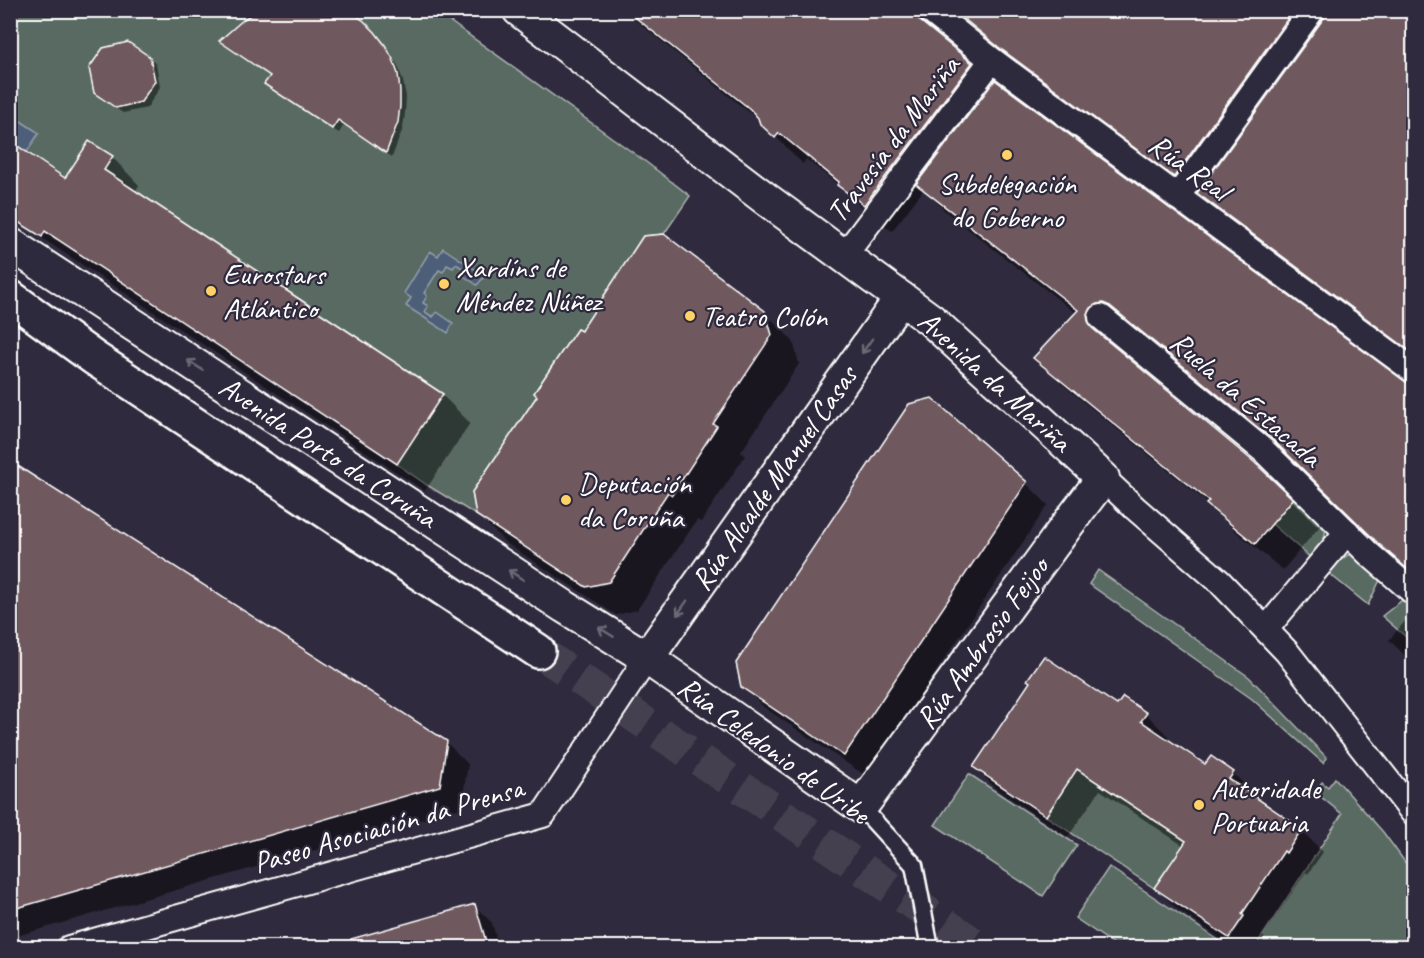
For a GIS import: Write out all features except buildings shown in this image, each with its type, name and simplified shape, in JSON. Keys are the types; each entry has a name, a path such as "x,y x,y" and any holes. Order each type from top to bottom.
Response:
{"main road":[{"name":"Avenida Porto da Coruña","path":"10,297 94,358 538,651"}],"street":[{"name":"Avenida da Mariña","path":"519,10 766,199 931,320 1135,508 1220,581 1287,652 1413,814"},
{"name":"Rúa Real","path":"929,10 992,60 1413,371"},
{"path":"1177,197 1312,10"},
{"name":"Travesía da Mariña","path":"844,256 992,60"},
{"name":"Avenida Porto da Coruña","path":"10,244 565,607 647,657"},
{"name":"Rúa Alcalde Manuel Casas","path":"647,657 901,298"},
{"name":"Ruela da Estacada","path":"1101,317 1264,451 1413,594"},
{"name":"Rúa Ambrosio Feijoo","path":"861,807 1103,478"},
{"path":"1266,629 1347,532"},
{"name":"Rúa Celedonio de Uribe","path":"647,657 861,807"},
{"name":"Paseo Asociación da Prensa","path":"69,948 543,815 647,657"}],"lane":[{"name":"Rúa Celedonio de Uribe","path":"861,807 914,865 930,948"}],"green space":[{"name":"Xardíns de Méndez Núñez","path":"434,10 690,196 664,234 643,236 581,331 577,329 534,393 537,396 472,492 476,515 397,464 443,394 103,169 56,239 11,209 35,158 11,141 11,11"},
{"path":"1295,497 1324,523 1324,538 1313,560 1272,524"},
{"path":"1353,553 1381,578 1368,605 1326,571"},
{"path":"1098,570 1249,677 1327,758 1323,763 1252,699 1089,584"},
{"path":"1405,598 1413,602 1413,643 1382,616"},
{"path":"1074,767 1189,843 1154,888 1046,816 1061,794"},
{"path":"969,774 1077,845 1043,896 935,825"},
{"path":"1335,778 1383,832 1413,873 1413,947 1255,947 1342,814 1315,792 1322,782 1328,787"},
{"path":"1109,867 1221,942 1217,947 1118,947 1075,918"}],"water":[{"path":"10,114 39,133 27,152 11,141"},
{"path":"443,248 485,276 477,285 461,274 464,269 456,264 453,268 447,265 443,272 439,270 424,293 427,296 423,303 428,306 425,312 433,317 437,312 453,323 448,333 406,306 411,298 404,293 430,251 438,256"}],"tunnel":[{"path":"538,651 980,948"}],"place":[{"name":"Subdelegación do Goberno","path":"1007,155"},
{"name":"Xardíns de Méndez Núñez","path":"444,284"},
{"name":"Eurostars Atlántico","path":"211,291"},
{"name":"Teatro Colón","path":"690,316"},
{"name":"Deputación da Coruña","path":"566,500"},
{"name":"Autoridade Portuaria","path":"1199,805"}]}
